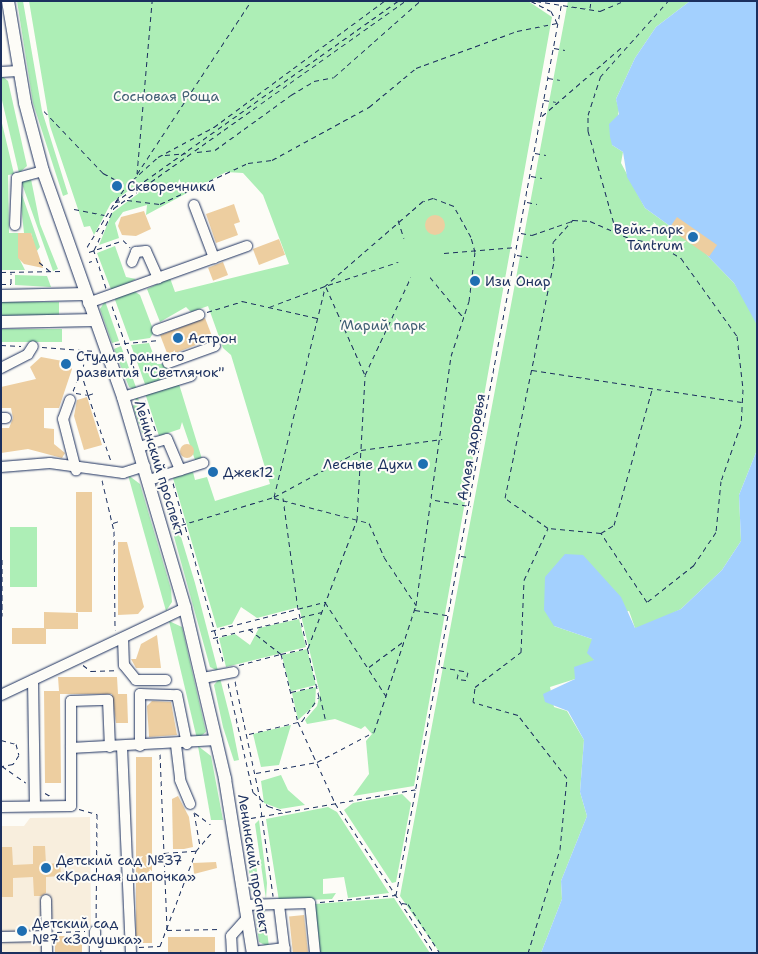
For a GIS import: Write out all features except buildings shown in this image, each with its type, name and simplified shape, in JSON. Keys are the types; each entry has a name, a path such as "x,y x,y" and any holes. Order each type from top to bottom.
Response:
{"main road":[{"name":"Ленинский проспект","path":"8,1 18,71 43,171 123,397 149,480 203,678 217,740 252,952"},
{"path":"1,296 87,298"},
{"path":"1,322 95,320"}],"street":[{"path":"1,72 18,71"},
{"path":"15,226 18,178 43,171"},
{"path":"194,205 214,258"},
{"path":"87,298 158,278 247,246"},
{"path":"133,258 148,253 158,278"},
{"path":"158,335 200,315"},
{"path":"1,368 28,354 33,346"},
{"path":"168,363 215,346"},
{"path":"123,397 192,376"},
{"path":"71,396 63,419 76,470"},
{"path":"138,447 167,439 180,470"},
{"path":"1,467 31,462 76,470 123,472 144,466"},
{"path":"149,480 203,463"},
{"path":"1,696 76,660 119,635 185,608"},
{"path":"119,635 124,665 136,680 166,680"},
{"path":"203,678 226,670"},
{"path":"33,680 36,806"},
{"path":"140,746 140,694 177,695 181,744 180,780 192,807"},
{"path":"1,807 71,806 71,701 108,700 110,747"},
{"path":"71,748 159,746 217,740"},
{"path":"122,747 131,950"},
{"path":"46,900 47,953"},
{"path":"245,904 310,903 316,953"},
{"path":"252,952 285,950 277,904"},
{"path":"232,953 231,936 247,918"},
{"path":"95,931 95,953"},
{"path":"1,937 47,934"}],"path":[{"path":"137,175 152,1"},
{"path":"137,175 251,1"},
{"path":"87,247 105,215 126,186 137,175 162,156 214,127 384,1"},
{"path":"115,202 188,153 398,1"},
{"path":"162,156 215,150 291,95 314,81 334,78 420,1"},
{"path":"115,202 137,198 160,204 248,163 272,160 369,107 416,68 517,31 558,23 551,12 531,1"},
{"path":"536,1 560,8 590,8 600,11 624,1"},
{"name":"Аллея здоровья","path":"396,895 450,616 562,1"},
{"path":"590,8 591,1"},
{"path":"541,118 625,45 668,1"},
{"path":"616,232 588,131 600,77 625,45"},
{"path":"553,48 565,50"},
{"path":"548,78 560,80"},
{"path":"544,100 556,102"},
{"path":"44,111 103,174 133,190"},
{"path":"534,153 546,155"},
{"path":"530,176 542,178"},
{"path":"256,774 316,762 374,732 405,641 415,610 434,499 451,356 463,318 475,252 460,214 445,200 423,201 397,219 325,286 274,498"},
{"path":"526,202 537,204"},
{"path":"74,209 105,215"},
{"path":"397,219 404,238"},
{"path":"573,220 553,242 531,370 505,498 548,528 600,533 614,526 653,389"},
{"path":"520,232 532,234 573,220 590,221 616,232 657,244 681,258 737,336 742,402 741,424 721,481 716,532 694,565 647,602 600,533"},
{"path":"89,252 124,239 133,258"},
{"path":"444,253 475,252 502,245 518,247"},
{"path":"516,255 528,257"},
{"path":"39,262 52,274"},
{"path":"269,307 398,262"},
{"path":"1,272 52,274 62,271"},
{"path":"1,284 11,284 12,272"},
{"path":"308,648 357,520 365,375 411,277"},
{"path":"430,277 463,318"},
{"path":"325,286 365,375"},
{"path":"200,315 242,301 318,318"},
{"path":"112,345 158,335"},
{"path":"1,345 96,351"},
{"path":"84,364 71,396 94,394"},
{"path":"531,370 742,402"},
{"path":"81,372 110,461 114,462"},
{"path":"181,525 274,498 361,450 442,439"},
{"path":"100,472 112,523 119,635"},
{"path":"274,498 283,498 369,523 384,557 416,605"},
{"path":"283,498 298,609 325,718"},
{"path":"434,499 470,506"},
{"path":"112,523 119,521"},
{"path":"528,953 560,849 568,778 518,715 473,702 475,688 522,652 524,580 548,528"},
{"path":"1,555 2,616"},
{"path":"461,556 468,558"},
{"path":"208,601 226,670 251,786 260,801 286,812"},
{"path":"211,630 325,602"},
{"path":"325,602 386,697"},
{"path":"415,610 450,616"},
{"path":"213,638 322,612"},
{"path":"256,620 258,627"},
{"path":"249,629 281,654 298,722 335,803 434,953"},
{"path":"368,668 405,641"},
{"path":"226,670 308,648"},
{"path":"76,660 91,671 119,670"},
{"path":"440,667 459,670 468,672 466,680 457,679 459,670"},
{"path":"226,670 248,734 277,904"},
{"path":"290,692 317,686"},
{"path":"248,734 298,722 315,708 318,690"},
{"path":"1,740 16,744 19,755 13,764 2,766"},
{"path":"159,746 167,930"},
{"path":"2,766 35,789 71,806 97,814 95,931 47,934"},
{"path":"251,818 417,788"},
{"path":"192,807 210,824"},
{"path":"192,807 200,847"},
{"path":"131,950 160,946 196,851 212,832"},
{"path":"164,853 196,851"},
{"path":"310,903 396,895"},
{"path":"401,903 408,904 440,953"},
{"path":"167,930 221,929"}],"shaded area":[{"name":"Детский сад №37 «Красная шапочка»","path":"90,817 91,928 43,927 43,953 1,953 1,826 24,826 30,818"}],"green space":[{"path":"17,1 23,1 42,111 68,194 63,196 33,103"},
{"path":"29,1 528,1 552,17 414,786 353,796 369,774 366,741 372,734 365,726 361,729 335,719 307,724 305,720 317,706 320,694 299,607 257,618 241,607 232,624 217,628 173,478 193,472 195,480 207,477 215,501 270,484 231,355 223,348 208,306 191,312 186,307 160,322 147,289 170,278 175,292 289,264 263,195 243,173 226,172 146,215 147,205 123,212 115,223 119,238 99,245 112,213 139,193 131,189 111,203 94,235 90,226 84,227 50,126"},
{"path":"568,1 690,1 656,27 635,58 616,99 619,110 612,145 623,152 621,163 645,208 699,247 734,283 750,308 757,325 757,450 739,495 741,541 722,570 681,609 645,627 635,628 629,611 554,626 592,639 594,661 575,679 550,687 554,707 567,711 584,740 580,792 587,816 561,881 562,899 541,953 440,953 400,896"},
{"path":"1,75 8,81 27,166 19,173 1,96"},
{"path":"1,119 14,174 8,175 9,233 18,233 19,258 25,270 1,270"},
{"path":"31,179 40,224 58,269 53,271 21,181"},
{"path":"19,186 40,247 36,252 31,233 24,233"},
{"path":"115,246 126,277 136,279 112,292 97,253"},
{"path":"15,275 47,276 51,287 15,285"},
{"path":"134,291 140,295 154,332 150,338 130,341 114,297"},
{"path":"105,301 119,341 112,343 100,309"},
{"path":"1,302 59,302 59,317 1,317"},
{"path":"1,329 62,329 62,342 1,342"},
{"path":"149,343 157,364 165,364 169,375 146,387 131,345"},
{"path":"121,346 137,390 129,387 114,349"},
{"path":"179,384 202,459 195,460 182,422 180,429 159,436 145,393"},
{"path":"137,395 151,439 143,435 133,407"},
{"path":"128,475 140,484 171,589 172,602 166,611"},
{"path":"164,481 195,583 218,671 210,667 160,486"},
{"path":"10,527 37,527 37,587 10,587"},
{"path":"299,619 306,647 226,667 219,638 235,634 250,645 259,628"},
{"path":"169,621 182,627 206,732 197,739"},
{"path":"307,649 316,685 291,691 282,655"},
{"path":"220,678 239,760 234,761 223,727 214,685"},
{"path":"316,687 315,705 298,720 292,693"},
{"path":"291,725 279,765 261,767 253,734"},
{"path":"198,746 211,756 223,820 211,820"},
{"path":"281,775 288,790 305,805 280,809 264,803 261,781"},
{"path":"402,794 411,803 396,882 392,883 344,810 353,803"},
{"path":"328,807 337,812 389,893 348,898 344,877 323,879 323,894 336,893 332,899 279,901 266,819"},
{"path":"259,820 267,883 266,899 255,824"},
{"path":"242,823 250,825 261,898 252,892"},
{"path":"394,898 430,953 320,953 315,904"},
{"path":"264,907 269,947 259,942 255,911"}],"water":[{"path":"690,1 757,1 757,325 734,283 699,247 645,208 627,177 623,152 612,145 610,137 609,124 619,114 616,99 635,58 656,27"},
{"path":"757,450 757,953 541,953 562,899 561,881 587,816 580,792 584,740 568,711 545,702 543,694 575,679 574,667 594,660 587,653 592,639 554,626 544,610 545,577 565,554 583,555 621,597 635,628 681,609 722,570 741,541 739,495"}],"place":[{"name":"Скворечники","path":"117,186"},
{"name":"Вейк-парк Tantrum","path":"693,237"},
{"name":"Изи Онар","path":"475,281"},
{"name":"Астрон","path":"178,338"},
{"name":"Студия раннего развития \"Светлячок\"","path":"66,364"},
{"name":"Лесные Духи","path":"423,464"},
{"name":"Джек12","path":"213,472"},
{"name":"Детский сад №37 «Красная шапочка»","path":"46,868"},
{"name":"Детский сад №7 «Золушка»","path":"22,931"}],"park label":[{"name":"Сосновая Роща","path":"166,96"},
{"name":"Марий парк","path":"383,325"}]}
